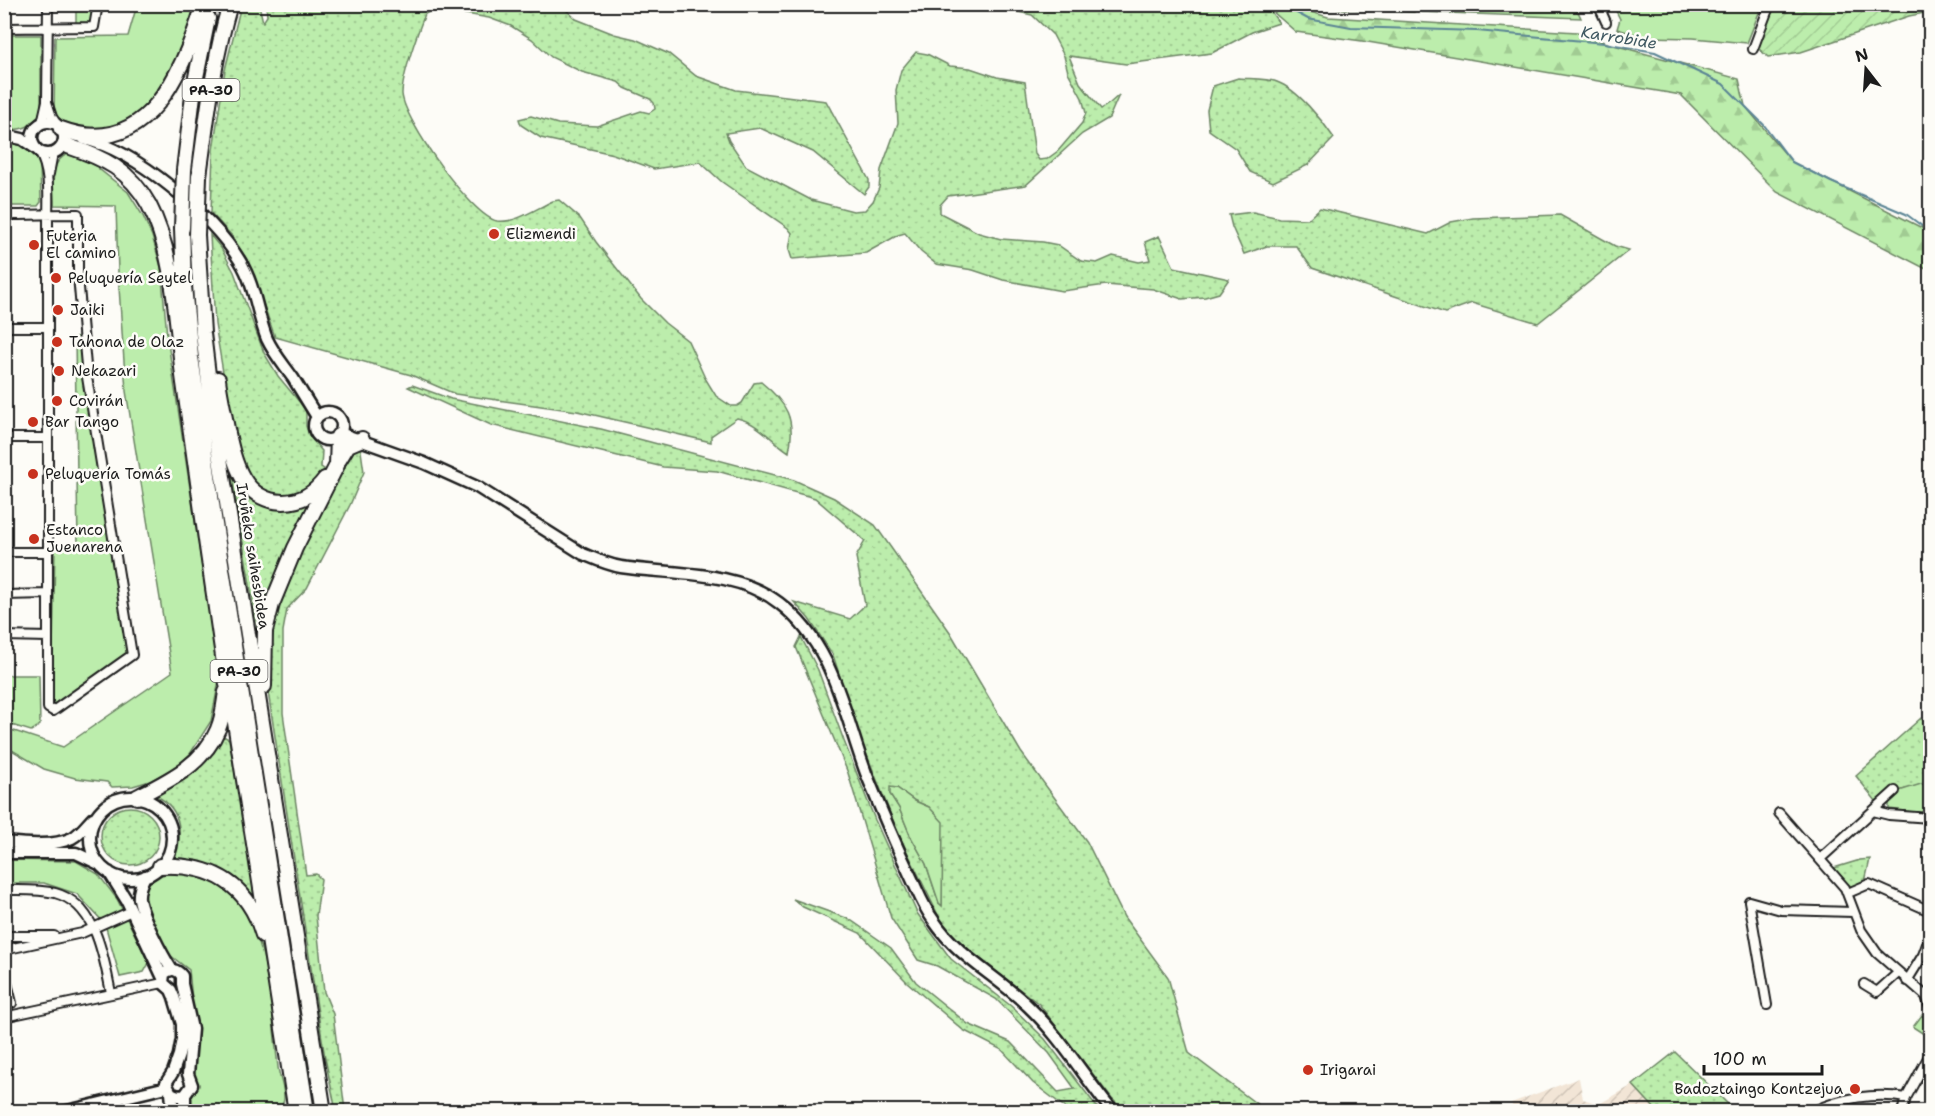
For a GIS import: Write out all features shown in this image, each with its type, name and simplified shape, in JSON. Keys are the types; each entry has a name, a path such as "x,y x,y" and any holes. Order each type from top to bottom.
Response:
{"highway":[{"path":"61,139 79,135 112,133 144,117 158,104 178,75 204,4"},
{"name":"PA-30","path":"212,4 194,87 184,170 182,247 191,357 215,524 308,1112"},
{"name":"Iruñeko saihesbidea","path":"230,4 222,30 209,100 199,176 197,235 203,333 212,408 324,1112"},
{"path":"61,139 113,165 138,187 153,213 164,244 227,684 234,716 296,1112"},
{"path":"173,299 182,247"},
{"path":"198,257 229,438 239,472 248,487 256,495 274,501 295,502 313,492 326,478 331,467 337,434"},
{"path":"337,434 338,462"},
{"path":"276,807 276,767 264,684 265,631 282,576 338,462 348,445 362,439"},
{"path":"136,797 177,777 199,758 218,730 227,684"},
{"path":"160,866 182,865 198,868 221,878 234,887 251,907 260,925 270,966 276,980"}],"street":[{"path":"42,123 47,101 48,4"},
{"path":"4,28 94,27 98,4"},
{"path":"1598,4 1606,22"},
{"path":"1753,49 1770,4"},
{"path":"47,101 61,139 47,184"},
{"path":"4,215 48,214 78,214 78,276 87,377 132,655 53,711 48,708 48,214 43,159 31,140 36,127 42,123 53,123 61,139 105,147 123,154 150,171 220,232 242,263 268,341 292,378 321,415"},
{"path":"8,135 32,133"},
{"path":"8,135 22,139 46,154 61,139"},
{"path":"4,327 47,327"},
{"path":"321,415 314,426 315,433 320,438 337,434 362,439 477,487 583,554 619,567 720,578 750,587 778,602 804,626 824,655 866,773 900,853 933,921 970,961 1026,1004 1053,1031 1113,1112"},
{"path":"321,415 336,415 337,434"},
{"path":"337,434 387,448"},
{"path":"4,438 48,438"},
{"path":"4,552 47,552"},
{"path":"4,595 48,594"},
{"path":"4,636 48,637"},
{"path":"1820,859 1894,791"},
{"path":"4,842 28,844 74,838 110,802 136,797 149,801 160,809 168,820 171,833 171,847 160,866 145,876 132,879 120,877 76,854 4,854"},
{"path":"99,864 92,851 90,837 92,823 100,811"},
{"path":"1873,811 1889,815 1930,818"},
{"path":"1779,813 1848,893 1852,912 1877,953 1926,996 1930,1004"},
{"path":"109,872 127,901 179,1010 182,1032 179,1055 173,1072 167,1079 173,1112"},
{"path":"145,876 140,888 140,900 152,932 172,970 179,972 183,980 192,1029 188,1074 192,1084 185,1095 185,1112"},
{"path":"1848,893 1869,884 1930,911"},
{"path":"4,890 56,894 70,900 83,912 95,928 111,993"},
{"path":"1767,1005 1749,901 1782,910 1852,912"},
{"path":"4,950 70,936 95,928 127,913"},
{"path":"4,936 70,936"},
{"path":"1907,981 1920,963 1930,936"},
{"path":"166,984 168,971 172,970"},
{"path":"4,971 12,1003"},
{"path":"1864,984 1877,992 1898,973"},
{"path":"4,1017 111,993 166,984 175,989 182,984"},
{"path":"1902,1112 1906,1098 1930,1054"},
{"path":"173,1072 188,1074"},
{"path":"65,1111 169,1090 178,1096 185,1095"},
{"path":"1812,1112 1822,1106 1865,1097 1886,1095 1906,1098"}],"shaded area":[{"path":"1579,1078 1583,1099 1599,1104 1633,1085 1657,1111 1514,1111 1511,1103"}],"green space":[{"path":"508,4 529,12 542,5 561,5 576,19 614,34 635,39 669,54 696,76 736,90 826,101 869,180 869,187 864,194 813,152 760,128 726,133 746,166 811,200 853,211 865,210 873,201 879,188 881,170 898,123 896,90 901,70 916,52 927,54 950,66 970,68 997,77 1025,82 1035,154 1039,160 1047,159 1058,151 1082,123 1086,113 1082,98 1068,72 1064,56 1053,35 1032,15 986,5 1266,5 1279,23 1252,32 1212,53 1126,64 1069,56 1080,83 1101,109 1119,95 1109,118 1082,134 1026,185 948,196 940,205 940,213 979,233 1001,239 1058,245 1081,261 1097,263 1113,256 1139,262 1150,260 1145,242 1159,236 1174,267 1229,279 1219,293 1182,299 1153,289 1106,285 1062,291 1003,280 973,270 936,264 921,252 905,233 866,253 792,259 789,250 792,233 788,228 722,182 700,162 654,169 613,154 541,138 521,125 519,119 531,116 558,124 597,126 641,111 649,113 655,109 650,99 625,88 618,82 582,72 551,57 532,39 511,26 489,18 434,9 425,14 407,65 402,94 414,124 440,165 456,185 471,203 497,221 518,218 559,200 580,218 641,299 665,323 688,341 716,396 731,406 737,406 742,403 754,383 761,382 777,397 790,421 789,452 751,423 737,418 711,436 711,442 577,411 455,394 411,375 275,337 248,261 232,236 211,213 213,150 225,70 241,5 259,5 263,22 267,16 266,5"},
{"path":"76,5 95,5 91,23 76,24"},
{"path":"137,5 197,5 174,65 158,93 135,116 114,126 82,130 59,122 54,118 55,37 128,36"},
{"path":"1265,5 1287,5 1328,17 1577,32 1610,44 1739,79 1745,106 1792,162 1930,232 1930,271 1777,192 1681,95 1296,32"},
{"path":"1307,5 1415,5 1414,12"},
{"path":"1422,5 1575,5 1581,18 1422,12"},
{"path":"1613,5 1762,5 1747,43 1693,38 1645,37 1617,29 1620,19"},
{"path":"1773,5 1930,5 1930,12 1909,16 1801,52 1768,57 1759,49 1758,42"},
{"path":"4,35 41,35 41,109 31,124 17,129 5,129"},
{"path":"1238,78 1277,82 1293,91 1334,138 1308,165 1273,182 1250,172 1236,149 1209,130 1207,110 1213,86"},
{"path":"4,140 19,142 40,162 41,202 38,206 5,206"},
{"path":"68,154 98,163 99,169 128,192 152,236 161,267 167,336 206,594 217,645 219,681 211,721 190,754 179,765 150,781 133,786 112,787 107,782 75,778 44,769 5,746 5,728 63,747 172,672 126,391 116,206 54,205 55,169 57,163"},
{"path":"1320,208 1428,234 1451,222 1473,218 1560,215 1615,246 1629,250 1538,323 1472,303 1445,313 1312,268 1296,246 1267,246 1244,254 1229,215 1253,212 1279,218 1308,219"},
{"path":"210,235 221,248 234,272 264,353 278,376 306,410 306,426 309,436 322,451 321,467 324,469 318,481 309,491 279,497 258,490 237,456 215,324"},
{"path":"80,336 86,392 128,654 58,705 52,703 55,547 78,546 75,337"},
{"path":"412,385 451,399 601,429 794,480 834,498 875,525 950,632 1021,752 1087,842 1124,917 1168,977 1189,1053 1266,1111 1125,1111 1112,1099 1039,1004 977,957 943,925 898,833 857,730 833,655 809,619 794,602 850,619 865,605 856,557 865,541 815,498 717,471 663,467 491,425 408,387","holes":["897,788 915,801 929,807 942,871 942,905 939,903 926,864 890,794"]},
{"path":"360,444 364,472 350,505 307,588 287,609 283,631 283,713 306,875 316,874 321,879 316,916 324,992 333,1014 345,1111 336,1111 325,1058 267,685 271,628 282,591 346,453"},
{"path":"228,454 266,505 318,494 260,644"},
{"path":"801,637 818,670 875,820 917,913 951,959 1011,1006 1045,1039 1100,1111 1070,1111 1033,1083 1002,1050 963,1030 907,982 860,933 803,907 793,899 849,919 891,948 916,982 968,1024 1010,1042 1058,1092 1075,1089 1049,1053 996,999 937,966 918,960 891,918 848,773 796,647"},
{"path":"4,675 39,675 40,725 31,731 5,723"},
{"path":"1921,718 1930,729 1930,788 1927,786 1899,791 1894,787 1876,801 1856,776"},
{"path":"223,736 229,739 257,903 255,905 249,896 169,861 178,843 179,825 171,808 156,796 193,770"},
{"path":"1921,784 1930,788 1930,814 1889,809 1889,801 1899,791"},
{"path":"890,787 897,788 915,801 929,807 943,822 942,906 926,864 890,794"},
{"path":"130,807 146,812 154,820 159,836 154,852 146,860 130,865 114,860 106,852 101,836 106,820 114,812"},
{"path":"1870,859 1865,882 1852,889 1834,868 1860,860"},
{"path":"4,860 76,861 98,874 117,899 149,963 144,972 120,977 105,924 77,894 44,883 5,883"},
{"path":"178,873 207,880 223,888 237,901 253,926 260,945 269,986 278,1067 284,1091 284,1101 278,1111 187,1111 188,1099 195,1090 196,1082 192,1064 196,1039 189,970 166,952 142,897 148,884 155,878 164,874"},
{"path":"1922,1015 1930,1021 1930,1038 1913,1027"},
{"path":"1675,1052 1735,1111 1657,1111 1633,1085"}],"waterway":[{"name":"Karrobide","path":"1286,4 1293,11 1308,19 1351,27 1477,31 1604,43 1655,52 1723,84 1764,125 1792,162 1831,182 1906,214 1930,232"}],"place":[{"name":"Elizmendi","path":"494,234"},
{"name":"Futeria El camino","path":"34,245"},
{"name":"Peluquería Seytel","path":"56,278"},
{"name":"Jaiki","path":"58,310"},
{"name":"Tahona de Olaz","path":"57,342"},
{"name":"Nekazari","path":"59,371"},
{"name":"Covirán","path":"57,401"},
{"name":"Bar Tango","path":"33,422"},
{"name":"Peluquería Tomás","path":"33,474"},
{"name":"Estanco Juenarena","path":"34,539"},
{"name":"Irigarai","path":"1308,1070"},
{"name":"Badoztaingo Kontzejua","path":"1855,1089"}]}
